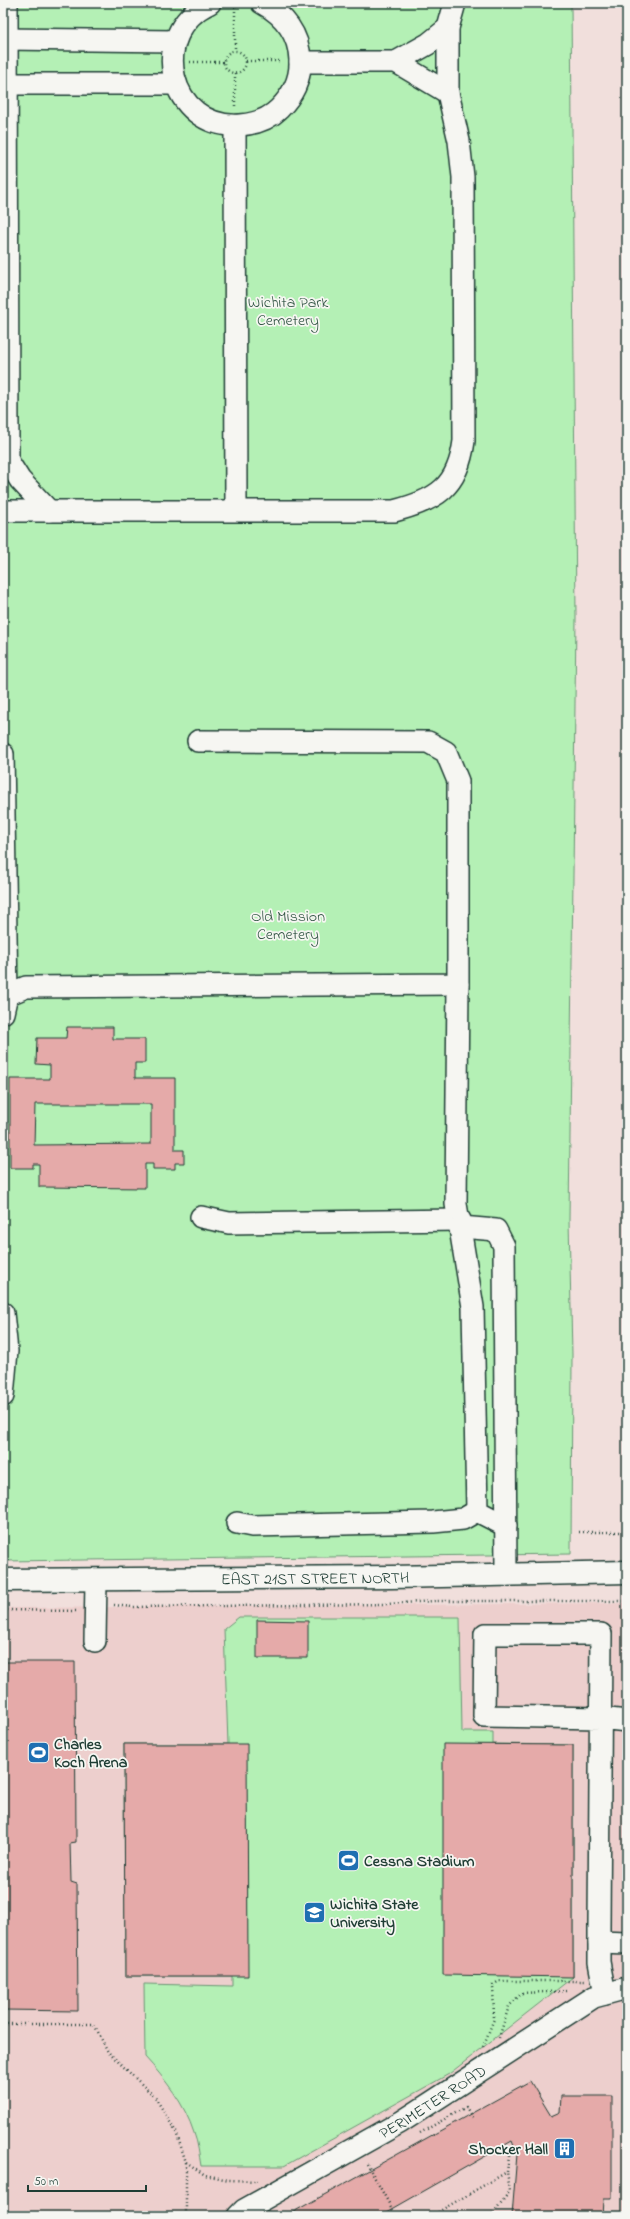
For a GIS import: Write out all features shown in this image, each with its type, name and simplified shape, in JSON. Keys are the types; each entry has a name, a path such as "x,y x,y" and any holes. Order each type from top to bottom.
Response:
{"main road":[{"name":"EAST 21ST STREET NORTH","path":"3,1580 506,1575 627,1572"}],"street":[{"path":"7,3 5,39 5,464 49,511"},
{"path":"210,3 194,13 186,21 175,41 172,62 176,84 189,106 199,114 216,122 235,126 246,125 262,120 277,111 285,103 296,84 300,62 295,37 289,26 271,8 262,3"},
{"path":"3,511 394,511 430,499 444,488 456,474 462,459 464,441 463,177 459,141 448,93 448,28 455,3"},
{"path":"300,62 396,62 428,44 448,28"},
{"path":"5,39 175,41"},
{"path":"396,62 448,93"},
{"path":"5,84 176,84"},
{"path":"235,126 236,510"},
{"path":"198,741 428,742 446,752 458,781 456,1204 473,1307 477,1511"},
{"path":"3,754 5,1002"},
{"path":"5,1002 26,987 458,984"},
{"path":"201,1217 229,1223 460,1224 496,1230 504,1246 506,1575"},
{"path":"3,1313 7,1351 3,1396"},
{"path":"237,1523 252,1526 433,1522 463,1519 477,1511"},
{"path":"477,1511 506,1526"},
{"path":"95,1641 96,1580"},
{"path":"603,1986 599,1942 600,1718 601,1634 486,1634 484,1716 600,1718 627,1721"},
{"path":"599,1942 627,1943"},
{"name":"PERIMETER ROAD","path":"238,2216 244,2210 401,2122 575,2010 594,1997 603,1986 627,1988"}],"path":[{"path":"235,3 235,50"},
{"path":"235,50 245,56 246,61 243,69 235,73 227,70 224,62 227,54 235,50"},
{"path":"246,61 300,62"},
{"path":"172,62 224,62"},
{"path":"235,73 235,126"},
{"path":"579,1532 627,1532"},
{"path":"3,1610 88,1611 113,1605 132,1607 387,1604 434,1601 627,1601"},
{"path":"489,2047 483,2050 494,2019 493,1985 499,1982 594,1981 603,1986"},
{"path":"498,2039 509,2006 522,1993 575,1991"},
{"path":"3,2024 94,2024 108,2052 155,2097 176,2132 186,2162 186,2216"},
{"path":"491,2216 510,2191 508,2172 510,2147"},
{"path":"186,2162 205,2175 229,2180 264,2181"},
{"path":"367,2164 396,2216"},
{"path":"431,2216 508,2172"},
{"path":"618,2216 618,2214 627,2213"}],"shaded area":[{"name":"Wichita State University","path":"627,1603 627,2216 3,2216 3,1608"}],"green space":[{"name":"Old Mission Cemetery","path":"3,3 571,3 576,618 569,1220 572,1354 571,1554 3,1561"},
{"name":"Cessna Stadium","path":"239,1617 460,1617 462,1732 493,1732 493,1744 573,1745 573,1977 449,2074 284,2166 201,2166 195,2137 190,2122 180,2102 160,2074 145,2057 144,1984 232,1986 232,1976 125,1976 124,1744 228,1744 224,1629"}],"building":[{"path":"67,1027 113,1027 113,1039 145,1039 145,1063 135,1063 135,1078 175,1078 175,1150 184,1150 184,1163 175,1163 175,1169 153,1169 153,1164 145,1164 145,1188 39,1187 39,1164 33,1164 33,1168 10,1168 10,1079 50,1079 50,1065 36,1064 37,1038 66,1038","holes":["35,1104 151,1104 151,1144 34,1145"]},
{"path":"257,1620 308,1621 308,1658 257,1658"},
{"name":"Charles Koch Arena","path":"3,1662 75,1662 76,1842 70,1843 71,1882 77,1884 78,2011 3,2010"},
{"path":"124,1744 247,1744 248,1976 125,1976"},
{"path":"443,1744 573,1745 573,1977 443,1975"},
{"name":"Shocker Hall","path":"530,2081 551,2116 560,2112 561,2096 612,2096 612,2198 604,2198 603,2216 512,2216 517,2154 512,2141 380,2216 286,2216"}],"place":[{"name":"Charles Koch Arena","path":"39,1752"},
{"name":"Cessna Stadium","path":"349,1860"},
{"name":"Wichita State University","path":"315,1912"},
{"name":"Shocker Hall","path":"564,2148"}],"park label":[{"name":"Wichita Park Cemetery","path":"288,310"}]}
